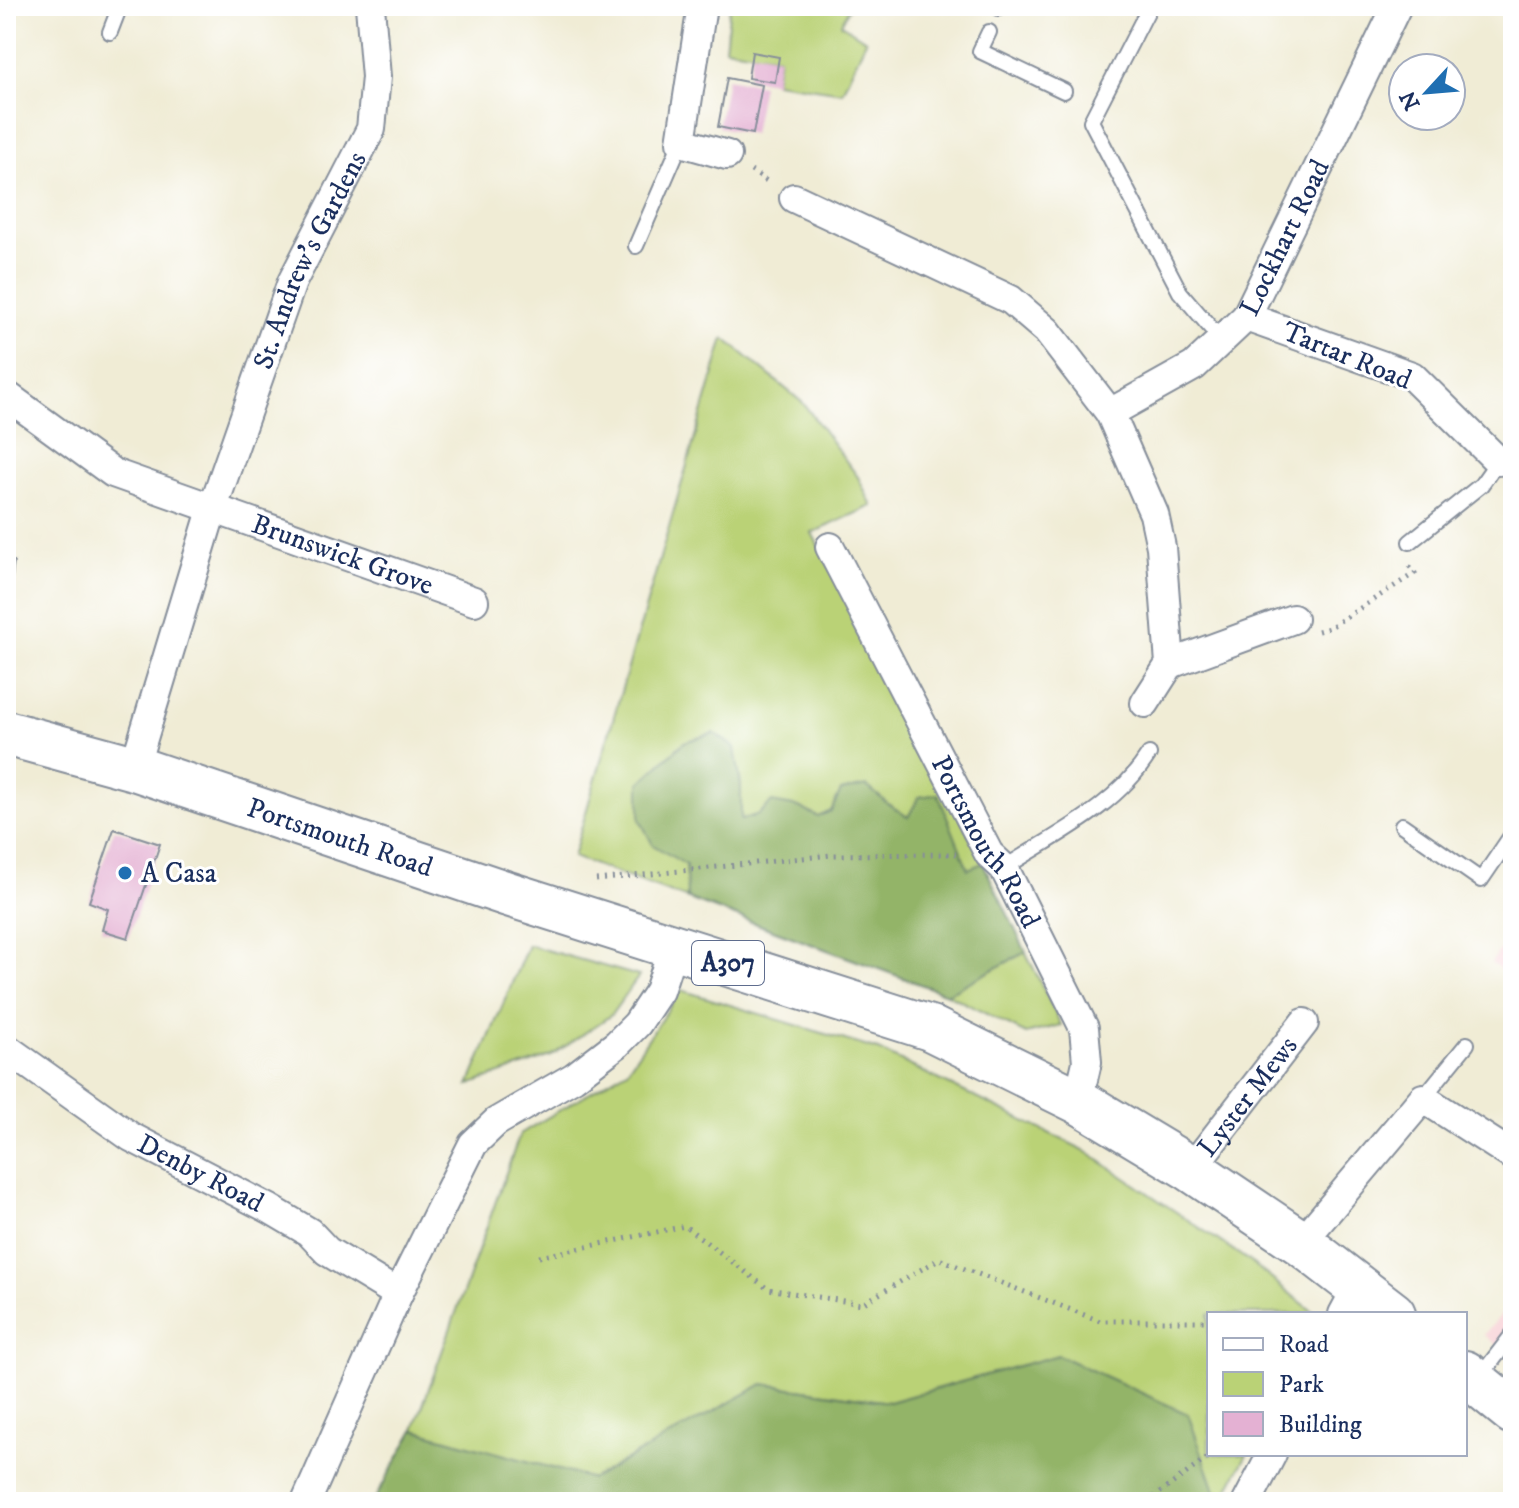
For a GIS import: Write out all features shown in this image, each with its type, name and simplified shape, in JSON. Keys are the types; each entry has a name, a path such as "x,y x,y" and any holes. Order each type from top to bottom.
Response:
{"main road":[{"name":"Portsmouth Road","path":"6,733 134,768 930,1028 1078,1101 1191,1169 1301,1243 1350,1300 1387,1312"},
{"path":"1470,1378 1513,1412"}],"street":[{"name":"St. Andrew's Gardens","path":"212,510 292,282 371,129 376,77 370,6"},
{"path":"702,6 681,142 727,155"},
{"name":"Lockhart Road","path":"1110,413 1194,366 1246,317 1397,6"},
{"path":"794,198 1011,300 1047,331 1110,413 1154,514 1161,547 1170,664 1145,703"},
{"name":"Tartar Road","path":"1246,317 1412,376 1505,460"},
{"name":"Brunswick Grove","path":"6,395 113,473 474,601"},
{"path":"134,768 212,510"},
{"name":"Portsmouth Road","path":"830,547 1084,1028 1087,1062 1078,1101"},
{"path":"1170,664 1293,619"},
{"path":"306,1502 398,1294 473,1144 496,1122 574,1077 617,1044 637,1024 659,991 674,945"},
{"name":"Lyster Mews","path":"1191,1169 1304,1023"},
{"name":"Denby Road","path":"6,1048 131,1137 270,1209 309,1232 327,1251 398,1294"},
{"path":"1301,1243 1423,1098 1513,1156"},
{"path":"1247,1502 1271,1456"}],"lane":[{"path":"110,32 120,6"},
{"path":"1150,6 1091,121 1180,292 1222,341"},
{"path":"989,32 980,51 1064,91"},
{"path":"636,246 681,142"},
{"path":"1410,542 1481,485 1505,460"},
{"path":"996,861 1105,803 1138,772 1149,754"},
{"path":"1402,825 1481,880 1513,833"},
{"path":"1423,1098 1467,1044"},
{"path":"1470,1378 1513,1334"}],"path":[{"path":"727,155 794,198"},
{"path":"1293,619 1300,617 1307,634 1329,628 1415,573 1396,549 1410,542"},
{"path":"580,916 593,880 831,855 996,861"},
{"path":"539,1257 685,1226 768,1289 862,1304 939,1259 1100,1321 1207,1321"},
{"path":"1147,1502 1210,1456"}],"shaded area":[{"path":"1513,930 1513,978 1491,963"},
{"path":"1513,1301 1513,1358 1484,1335"}],"green space":[{"path":"730,6 850,6 841,24 866,40 842,92 775,82 779,57 725,48"},
{"path":"724,338 803,403 858,477 872,506 812,533 950,796 1061,1025 1026,1034 947,994 573,857"},
{"path":"714,733 735,748 741,785 741,820 759,814 772,802 799,807 818,817 831,811 841,791 867,786 908,817 919,797 938,794 968,869 983,863 1026,952 947,994 687,898 686,865 653,845 640,820 640,783 684,742"},
{"path":"528,945 639,976 611,1015 551,1056 469,1085"},
{"path":"681,990 878,1050 1084,1150 1249,1261 1313,1312 1207,1312 1207,1456 1246,1456 1222,1502 1058,1355 889,1402 763,1384 592,1479 414,1430 520,1134 627,1070"},
{"path":"1058,1355 1188,1414 1219,1502 373,1502 414,1430 592,1479 763,1384 889,1402"}],"building":[{"path":"752,52 779,57 775,82 748,78"},
{"path":"727,78 762,85 753,134 718,127"},
{"path":"6,561 14,561 8,612 6,612"},
{"name":"A Casa","path":"114,829 160,844 128,938 102,930 108,909 89,902"}],"place":[{"name":"A Casa","path":"125,873"}]}
